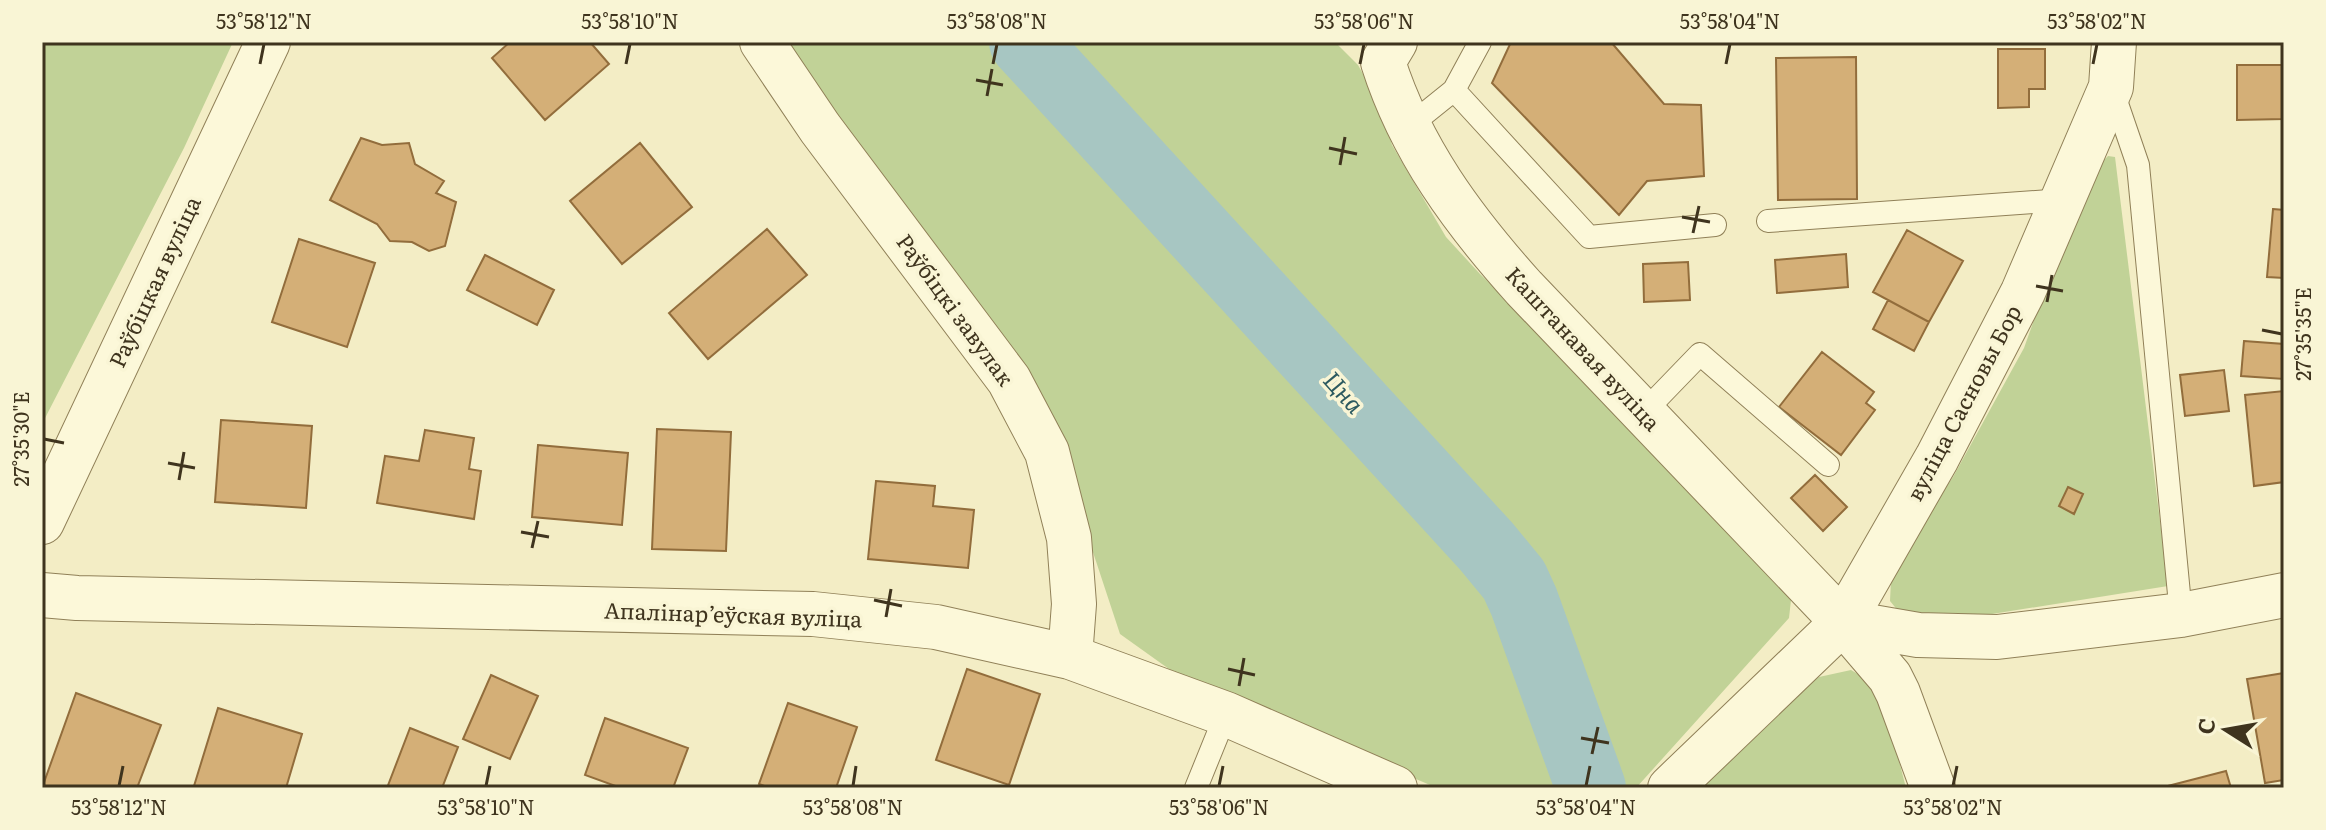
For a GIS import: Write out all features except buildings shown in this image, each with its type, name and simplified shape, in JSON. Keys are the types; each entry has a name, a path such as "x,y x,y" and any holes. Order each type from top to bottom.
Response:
{"street":[{"name":"Раўбіцкая вуліца","path":"42,522 268,42"},
{"name":"Раўбіцкі завулак","path":"762,42 820,128 1009,380 1047,452 1069,538 1074,604 1070,657"},
{"name":"вуліца Сасновы Бор","path":"1670,788 1843,622 1951,431 2023,292 2111,87 2114,42"},
{"name":"Каштанавая вуліца","path":"1381,49 1396,102 1408,127 1440,184 1498,260 1843,622"},
{"name":"Апалінарʼеўская вуліца","path":"42,595 92,599 813,614 936,627 1070,657 1226,714 1395,788"},
{"path":"1843,622 1918,635 1997,637 2181,615 2284,595"},
{"path":"1843,622 1890,677 1933,788"}],"lane":[{"path":"1408,127 1454,90 1480,42"},
{"path":"2111,87 2138,165 2181,615"},
{"path":"1454,90 1589,237 1715,225"},
{"path":"1768,221 2063,200"},
{"path":"1643,413 1700,354 1828,465"},
{"path":"1196,788 1226,714"}],"green space":[{"path":"42,42 233,42 184,148 42,424"},
{"path":"778,42 1006,42 1502,583 1582,788 1437,788 1183,679 1120,634 1055,437"},
{"path":"1049,42 1335,42 1358,65 1382,108 1392,145 1446,237 1480,274 1787,568 1792,591 1789,618 1636,788 1604,788 1531,577"},
{"path":"2108,156 2115,157 2168,586 1992,614 1926,621 1903,617 1890,601 1891,580 1899,556 1953,477 2024,348 2067,228 2101,163"},
{"path":"1851,670 1880,687 1906,788 1699,788 1788,699 1819,677"}],"waterway":[{"name":"Цна","path":"1024,42 1514,580 1591,788"}]}
